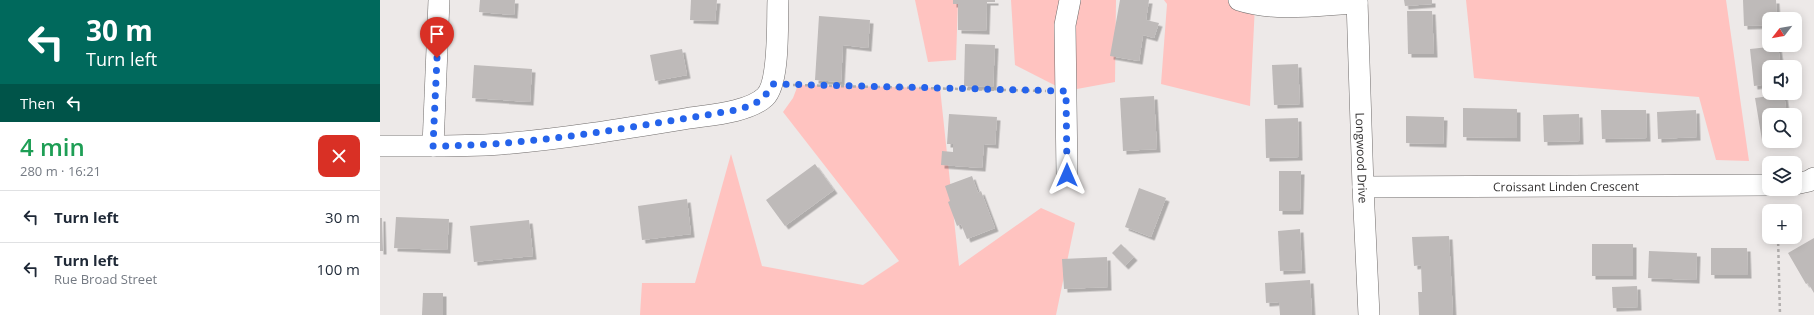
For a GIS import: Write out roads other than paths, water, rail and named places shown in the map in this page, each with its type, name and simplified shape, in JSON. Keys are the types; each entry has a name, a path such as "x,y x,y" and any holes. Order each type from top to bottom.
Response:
{"street":[{"path":"433,146 439,0"},
{"path":"380,146 478,145 537,141 737,110 754,105 766,97 773,84 778,0"},
{"path":"1067,175 1065,25 1070,0"},
{"path":"1238,0 1255,5 1277,7 1357,1"},
{"name":"Longwood Drive","path":"1357,1 1362,187 1369,315"},
{"path":"1802,183 1809,182 1814,178"},
{"name":"Croissant Linden Crescent","path":"1362,187 1762,185"}]}
